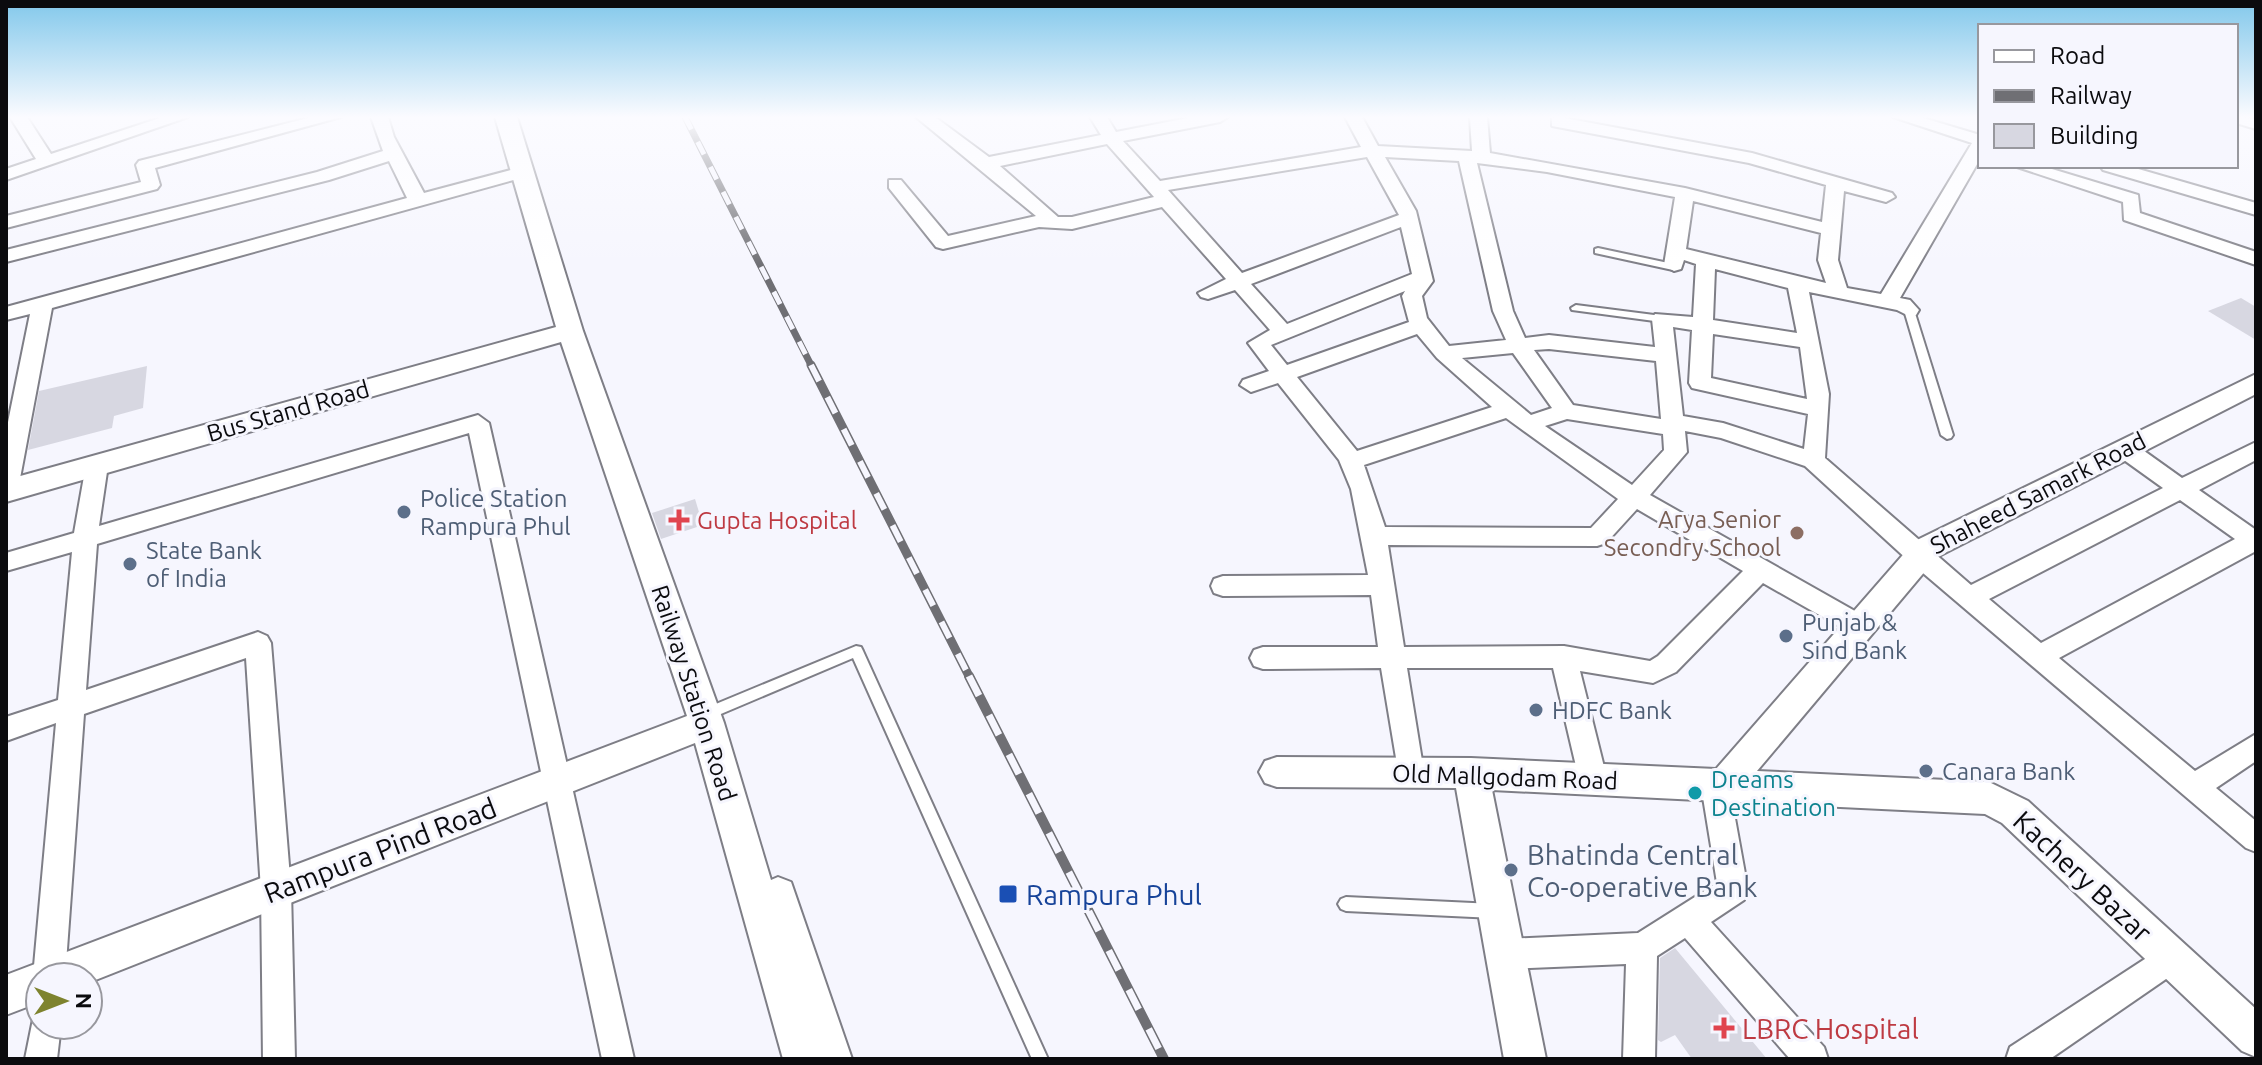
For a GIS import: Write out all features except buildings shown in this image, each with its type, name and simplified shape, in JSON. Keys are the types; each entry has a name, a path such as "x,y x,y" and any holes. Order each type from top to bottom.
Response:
{"street":[{"path":"6,175 32,167"},
{"path":"6,222 151,185 146,167"},
{"path":"6,256 352,167"},
{"path":"403,167 417,200"},
{"name":"Railway Station Road","path":"520,167 570,331 712,720 804,1059"},
{"path":"990,167 1051,220"},
{"path":"1136,167 1284,333"},
{"path":"895,184 943,243 1051,220 1072,223 1206,175 1263,167"},
{"path":"1381,167 1409,218 1422,277 1412,296 1422,325 1444,353 1509,409 1604,480 1860,626"},
{"path":"1473,167 1472,191 1503,311 1518,344 1566,411"},
{"path":"1526,167 1685,193 1830,230"},
{"path":"1780,167 1886,197"},
{"path":"1887,303 1966,167"},
{"path":"2030,168 2132,199 2131,216 2256,259"},
{"path":"2116,168 2256,209"},
{"path":"6,314 522,172"},
{"path":"1836,181 1828,260 1839,294"},
{"path":"1685,193 1674,259 1706,261 1909,310"},
{"path":"1208,293 1409,218"},
{"path":"1706,261 1700,383 1818,409"},
{"path":"1410,773 1374,536 1363,489 1351,461 1285,373 1258,343 1422,277"},
{"path":"1797,284 1818,409 1819,442 1813,460"},
{"path":"6,490 42,305"},
{"path":"1374,536 1597,537 1676,452 1662,319 1702,328 1809,342"},
{"path":"1251,385 1422,325"},
{"name":"Bus Stand Road","path":"6,490 570,331"},
{"path":"1444,353 1518,344 1580,343 1665,355"},
{"name":"Shaheed Samark Road","path":"1724,785 1926,549 2252,389"},
{"path":"1351,461 1509,409"},
{"path":"1528,424 1566,411 1671,424 1723,431 1813,460 1919,555 2256,839"},
{"path":"6,562 478,423 618,1059"},
{"path":"2041,655 2255,540 2125,449"},
{"path":"1970,597 2256,450"},
{"path":"52,961 85,538 97,465"},
{"path":"1263,658 1564,657 1653,672 1667,664 1762,568"},
{"path":"1223,586 1380,585"},
{"path":"6,729 258,643 276,890 279,1059"},
{"path":"1564,657 1593,779"},
{"path":"712,720 831,1059"},
{"name":"Rampura Pind Road","path":"92,961 712,720"},
{"path":"2195,786 2256,746"},
{"name":"Old Mallgodam Road","path":"1277,772 1471,773 1724,785"},
{"path":"1471,773 1525,1059"},
{"path":"1506,954 1642,948 1733,890 1724,785"},
{"name":"Kachery Bazar","path":"1724,785 1989,798 2015,812 2256,1037"},
{"path":"1688,919 1812,1059"},
{"path":"1639,1059 1642,948"},
{"path":"2022,1059 2171,957"}],"lane":[{"path":"1598,251 1674,259"},
{"path":"1576,308 1662,319"},
{"path":"1909,310 1947,435"},
{"path":"712,720 856,651 1040,1059"},
{"path":"1346,904 1497,911"}],"railway":[{"path":"710,167 812,367"},
{"path":"811,365 970,678"},
{"path":"969,676 1164,1059"}],"place":[{"name":"Police Station Rampura Phul","path":"404,512"},
{"name":"Gupta Hospital","path":"679,520"},
{"name":"Arya Senior Secondry School","path":"1797,533"},
{"name":"State Bank of India","path":"130,564"},
{"name":"Punjab & Sind Bank","path":"1786,636"},
{"name":"HDFC Bank","path":"1536,710"},
{"name":"Canara Bank","path":"1926,771"},
{"name":"Dreams Destination","path":"1695,793"},
{"name":"Bhatinda Central Co-operative Bank","path":"1511,870"},
{"name":"Rampura Phul","path":"1008,894"},
{"name":"LBRC Hospital","path":"1724,1028"}]}
